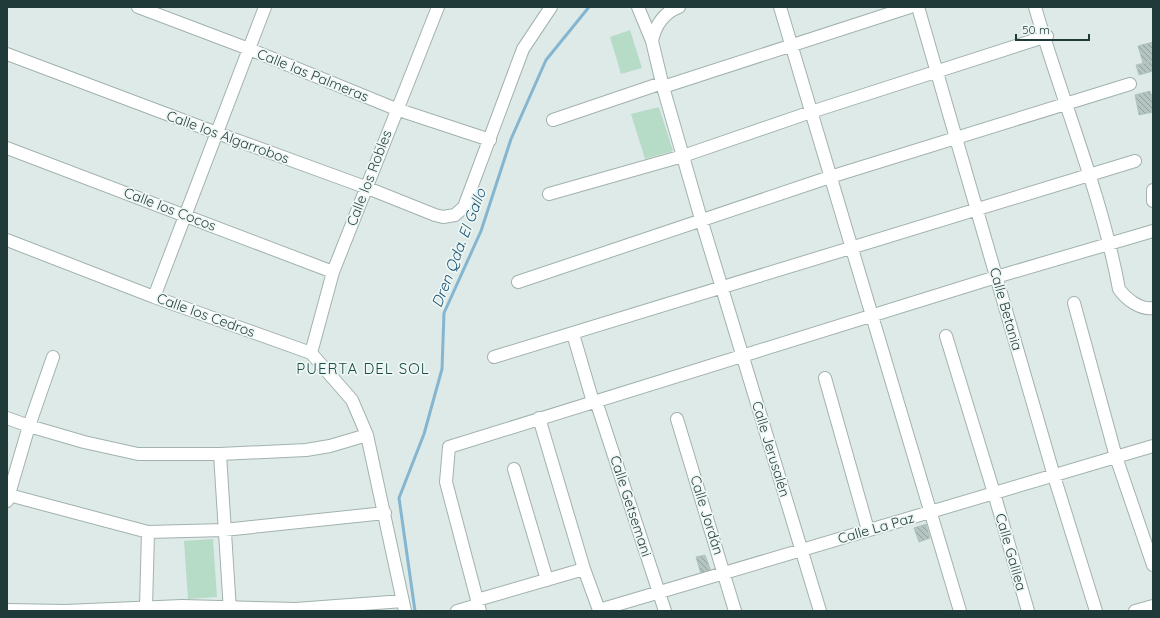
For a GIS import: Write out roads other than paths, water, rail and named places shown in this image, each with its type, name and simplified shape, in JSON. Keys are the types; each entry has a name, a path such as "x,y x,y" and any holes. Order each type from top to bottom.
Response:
{"street":[{"name":"Calle las Palmeras","path":"138,7 249,48 396,109 490,140"},
{"path":"154,297 265,7"},
{"name":"Calle los Robles","path":"311,353 333,272 365,187 438,7"},
{"path":"490,140 523,49 551,7"},
{"name":"Calle Jerusalén","path":"638,7 652,41 701,219 820,611"},
{"path":"652,41 654,30 660,21 666,14 679,7"},
{"path":"780,7 810,112 932,512 960,611"},
{"path":"553,120 791,46 910,7"},
{"name":"Calle Betania","path":"918,7 1054,476 1096,611"},
{"path":"1035,7 1065,104 1080,142 1119,289 1124,296 1137,305 1153,308"},
{"path":"549,194 683,156 810,112 1045,36"},
{"name":"Calle los Algarrobos","path":"7,54 365,187 435,215 455,215 464,207 475,174 490,140"},
{"path":"518,282 701,219 830,177 1130,84"},
{"name":"Calle los Cocos","path":"7,148 333,272"},
{"path":"494,358 1136,161"},
{"path":"1153,190 1153,201"},
{"path":"478,605 446,482 449,447 996,276 1153,231"},
{"name":"Calle los Cedros","path":"7,240 154,297 311,353 352,400 367,435 404,606"},
{"path":"1074,303 1116,458 1153,565"},
{"name":"Calle Getsemani","path":"573,334 665,611"},
{"name":"Calle Galilea","path":"946,336 1028,611"},
{"path":"53,357 29,426 8,498 148,532 224,530 384,513"},
{"path":"825,378 868,530"},
{"path":"7,418 29,426 138,454 220,454 306,450 330,446 367,435"},
{"path":"456,611 584,569 539,418"},
{"name":"Calle Jordán","path":"677,419 735,611"},
{"name":"Calle La Paz","path":"584,569 599,610 1153,446"},
{"path":"220,454 230,609"},
{"path":"514,469 547,580"},
{"path":"146,607 148,532"},
{"path":"7,610 65,611 146,607 296,609 404,606"},
{"path":"1135,611 1153,606"}],"waterway":[{"name":"Dren Qda. El Gallo","path":"415,611 399,498 424,434 442,369 444,313 481,231 511,139 546,60 589,7"}],"district":[{"name":"PUERTA DEL SOL","path":"363,369"}]}
